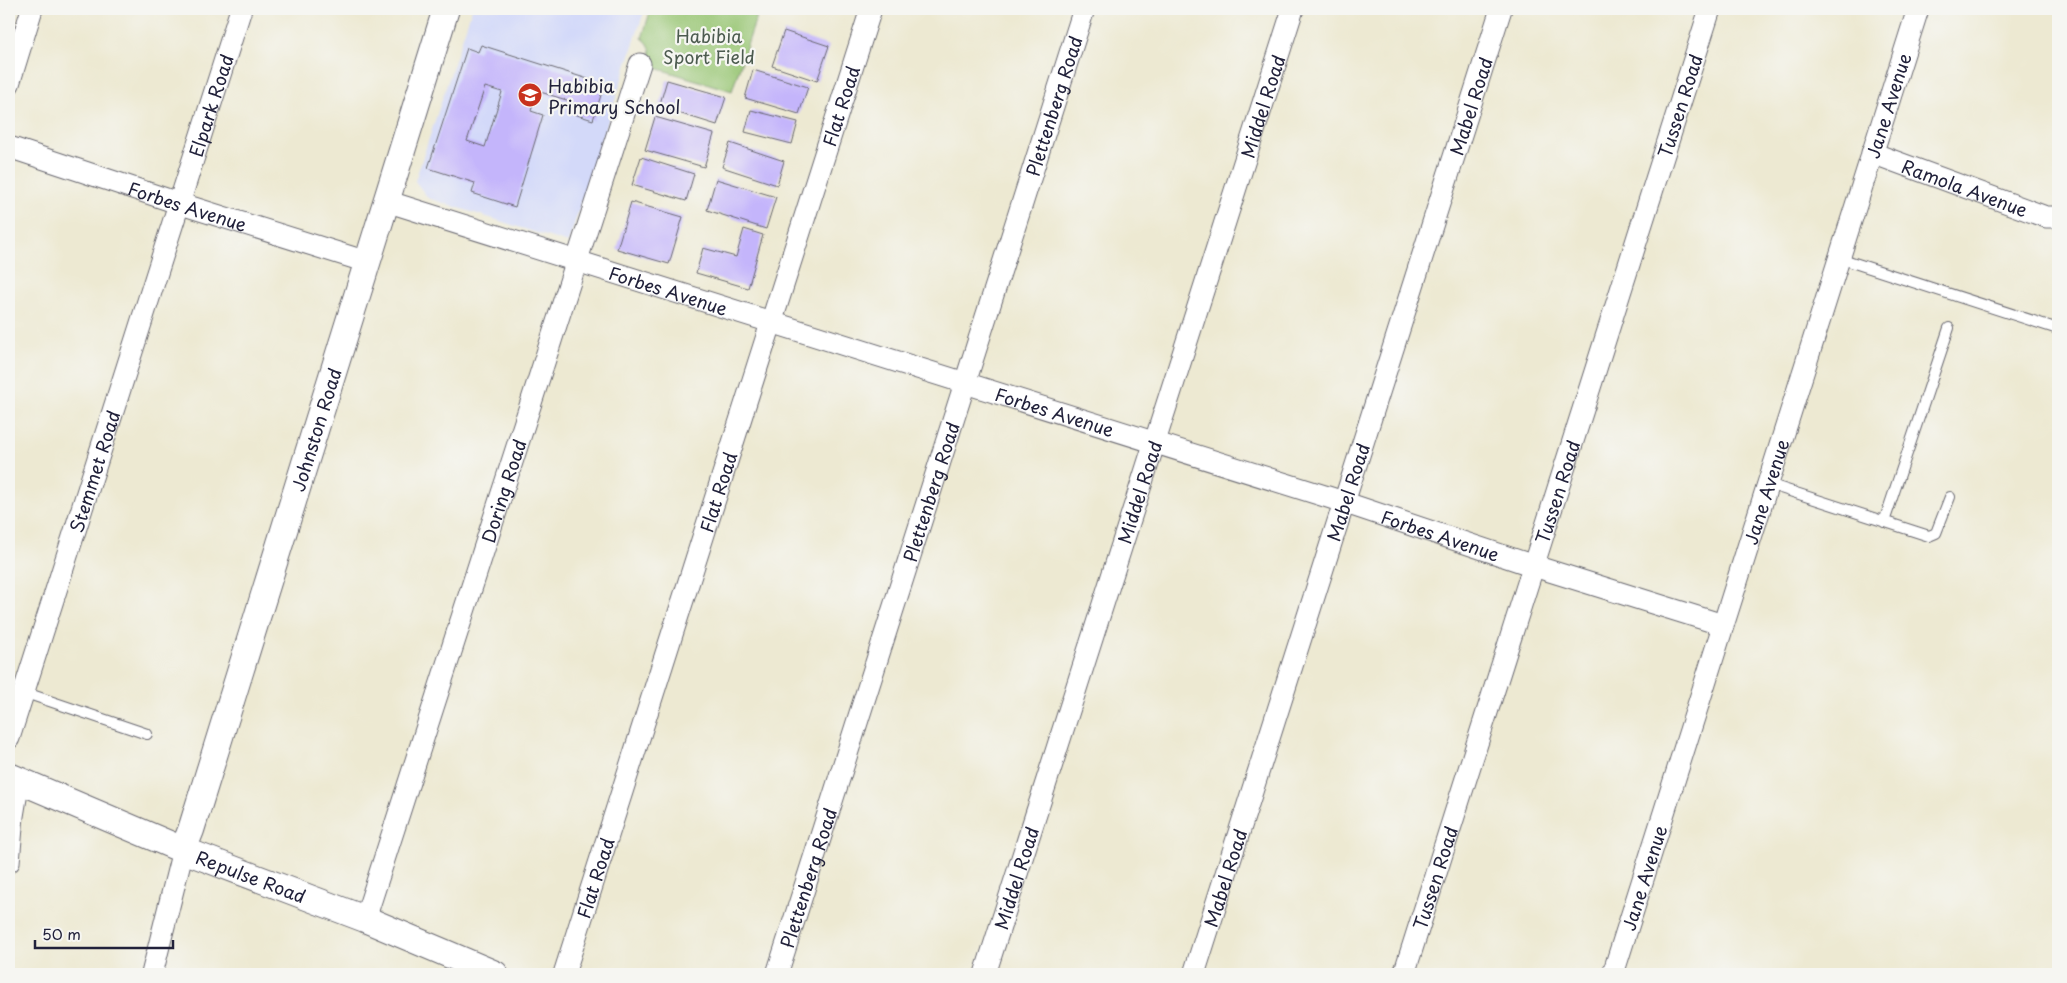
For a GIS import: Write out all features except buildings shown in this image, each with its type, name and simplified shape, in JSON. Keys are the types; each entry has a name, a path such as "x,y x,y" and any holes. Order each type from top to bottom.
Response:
{"street":[{"path":"9,84 32,9"},
{"name":"Elpark Road","path":"178,203 241,9"},
{"name":"Johnston Road","path":"183,850 191,830 446,9"},
{"name":"Flat Road","path":"564,974 872,9"},
{"name":"Plettenberg Road","path":"777,974 1084,9"},
{"name":"Middel Road","path":"985,974 1292,9"},
{"name":"Mabel Road","path":"1194,974 1501,9"},
{"name":"Tussen Road","path":"1404,974 1710,9"},
{"name":"Jane Avenue","path":"1612,974 1918,9"},
{"name":"Doring Road","path":"365,919 640,64"},
{"name":"Forbes Avenue","path":"9,147 178,203 367,262"},
{"name":"Ramola Avenue","path":"1872,153 2046,217 2058,217"},
{"name":"Forbes Avenue","path":"386,201 1344,502 1534,566 1723,625"},
{"name":"Stemmet Road","path":"9,738 178,203"},
{"path":"9,862 14,778"},
{"name":"Repulse Road","path":"14,778 183,850 365,919 495,974"},
{"path":"152,974 183,850"}],"lane":[{"path":"1839,258 2058,329"},
{"path":"1884,522 1949,328"},
{"path":"1768,484 1929,536 1936,533 1950,497"},
{"path":"23,692 148,734"}],"shaded area":[{"name":"Habibia Primary School","path":"472,9 645,9 568,243 428,198 415,181"}],"green space":[{"name":"Habibia Sport Field","path":"651,9 759,9 732,91 649,66 650,47 642,38"}],"place":[{"name":"Habibia Primary School","path":"530,95"}]}
